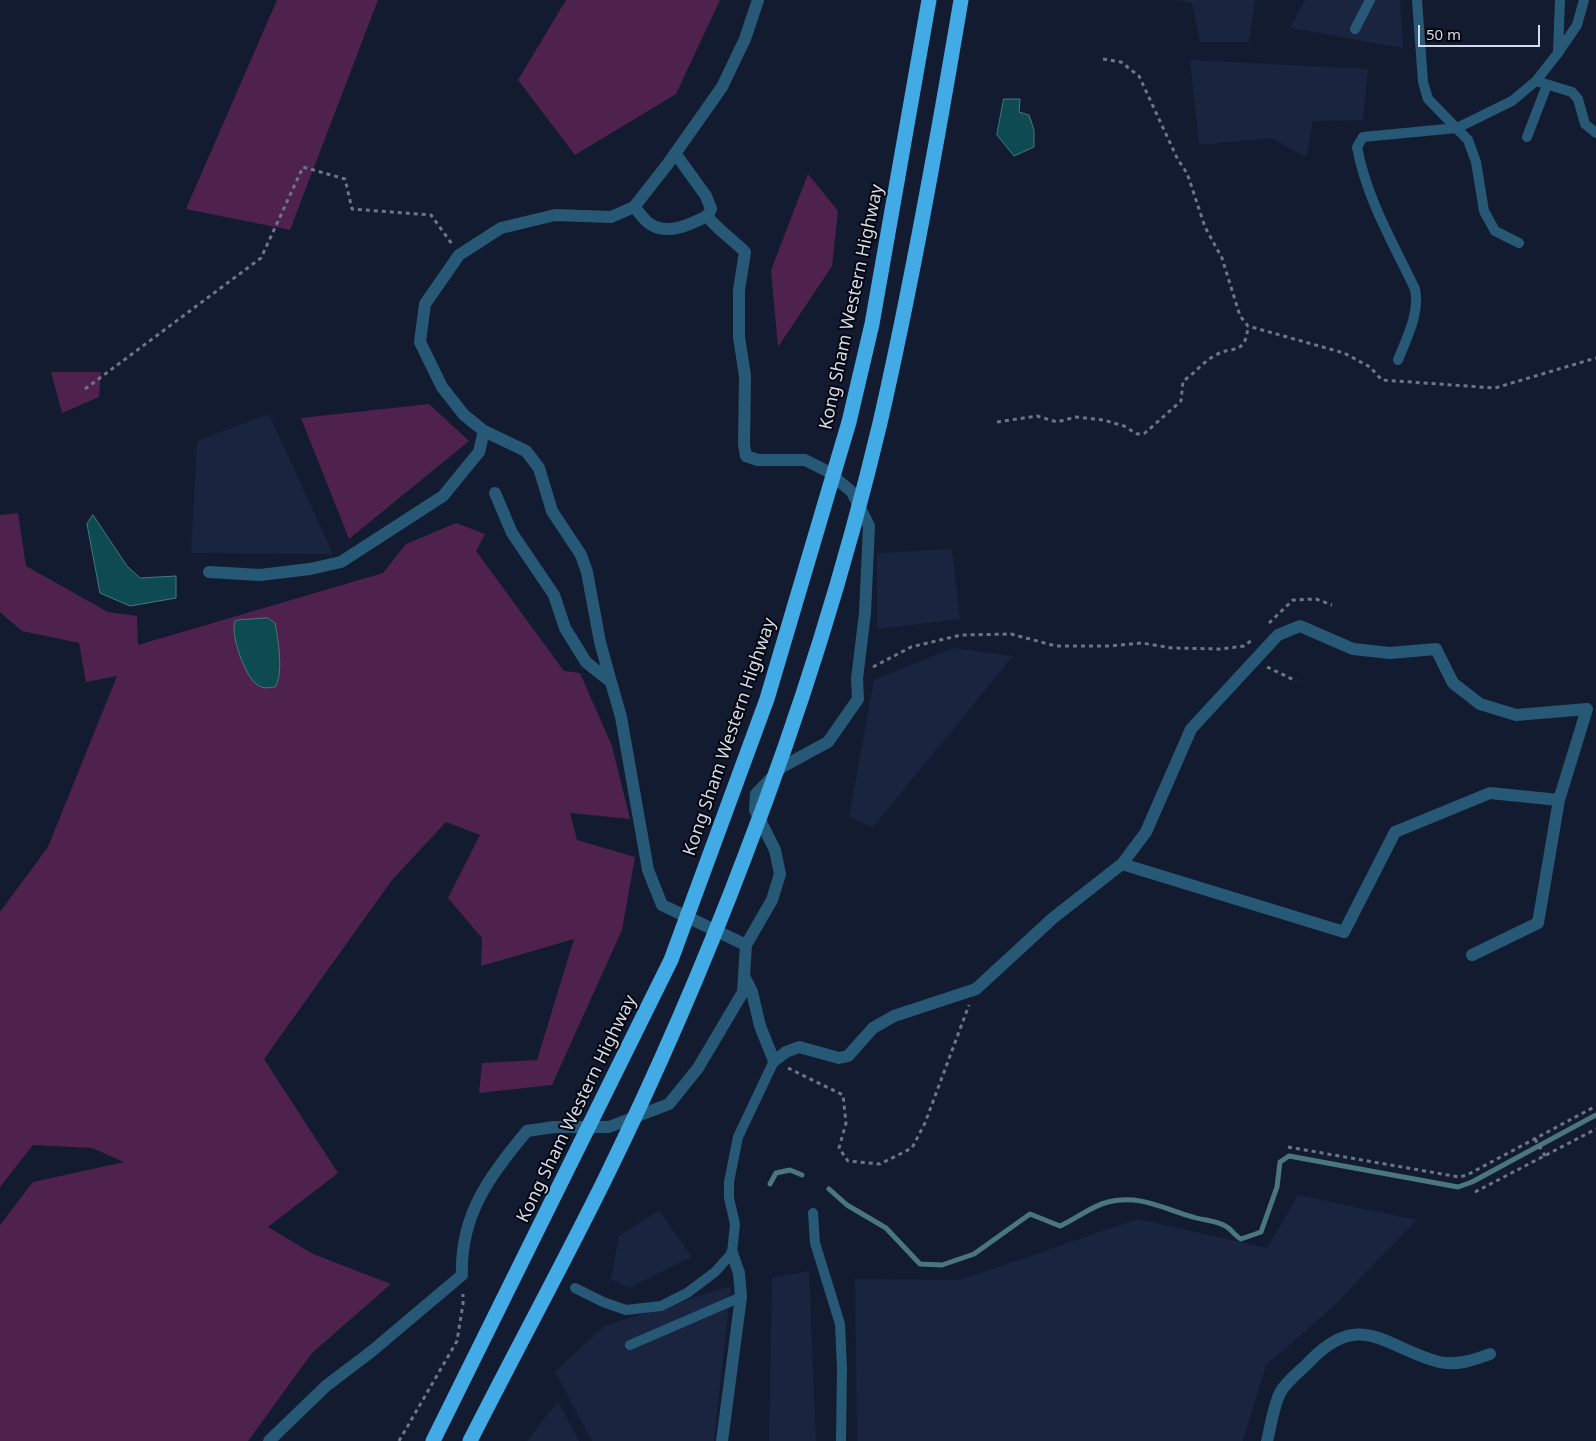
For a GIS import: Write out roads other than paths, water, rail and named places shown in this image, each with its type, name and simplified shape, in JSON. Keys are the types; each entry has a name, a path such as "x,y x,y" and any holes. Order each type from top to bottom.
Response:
{"highway":[{"name":"Kong Sham Western Highway","path":"433,1441 671,960 767,699 849,422 872,324 929,0"},
{"path":"470,1441 603,1182 653,1078 696,980 742,864 792,726 838,578 878,428 908,292 961,0"}],"street":[{"path":"746,946 662,905 648,870 621,717 600,642 588,572 581,555 552,511 539,468 526,451 484,431 464,415 442,387 420,342 425,304 459,255 501,228 555,215 610,217 634,207 722,87 745,39 758,0"},
{"path":"634,207 651,224 666,229 686,226 707,216 711,209 706,196 675,153"},
{"path":"269,1441 326,1386 372,1351 462,1275 461,1261 466,1225 493,1171 527,1131 554,1127 608,1127 669,1104 698,1068 743,992 746,946 772,900 780,874 774,850 755,810 756,794 782,767 828,742 858,699 858,672 864,613 869,526 852,492 827,470 805,460 758,460 746,456 744,445 745,376 739,337 739,290 745,252 717,229 707,216"},
{"path":"209,572 260,575 310,570 341,562 443,496 460,479 479,452 484,431"},
{"path":"496,493 512,533 554,595 565,628 586,662 610,682"},
{"path":"744,976 752,992 760,1026 774,1061 786,1052 799,1048 839,1058 848,1056 873,1028 894,1016 976,989 1053,918 1122,864 1146,832 1191,729 1278,635 1300,626 1353,649 1390,653 1436,649 1453,684 1480,704 1516,715 1587,709 1558,800 1538,923 1472,955"},
{"path":"1122,864 1344,932 1395,832 1490,793 1558,800"},
{"path":"722,1441 741,1297 739,1273 732,1253"},
{"path":"1267,1441 1280,1393 1313,1358 1334,1340 1345,1335 1356,1334 1395,1344 1439,1362 1469,1362 1490,1354"}],"lane":[{"path":"1354,28 1370,0"},
{"path":"1417,0 1423,82 1428,99 1468,140 1476,162 1484,211 1495,231 1519,243"},
{"path":"1558,53 1560,0"},
{"path":"1398,360 1417,309 1417,299 1415,289 1378,213 1360,164 1357,147 1363,137 1457,128 1512,101 1536,81 1558,53 1577,25 1584,0"},
{"path":"1536,81 1572,92 1578,99 1585,124 1596,133"},
{"path":"1527,137 1547,85"},
{"path":"575,1288 603,1302 626,1310 661,1306 687,1293 716,1272 732,1253 735,1224 729,1198 729,1182 738,1137 774,1061"},
{"path":"813,1213 815,1243 840,1324 842,1441"},
{"path":"630,1345 741,1297"}],"waterway":[{"path":"829,1189 847,1205 886,1228 920,1264 942,1265 974,1254 1030,1214 1060,1226 1096,1206 1120,1200 1141,1201 1219,1223 1229,1228 1241,1239 1261,1232 1277,1187 1280,1162 1289,1156 1458,1187 1472,1182 1596,1115"},
{"path":"770,1184 776,1173 790,1170 802,1175"}]}
